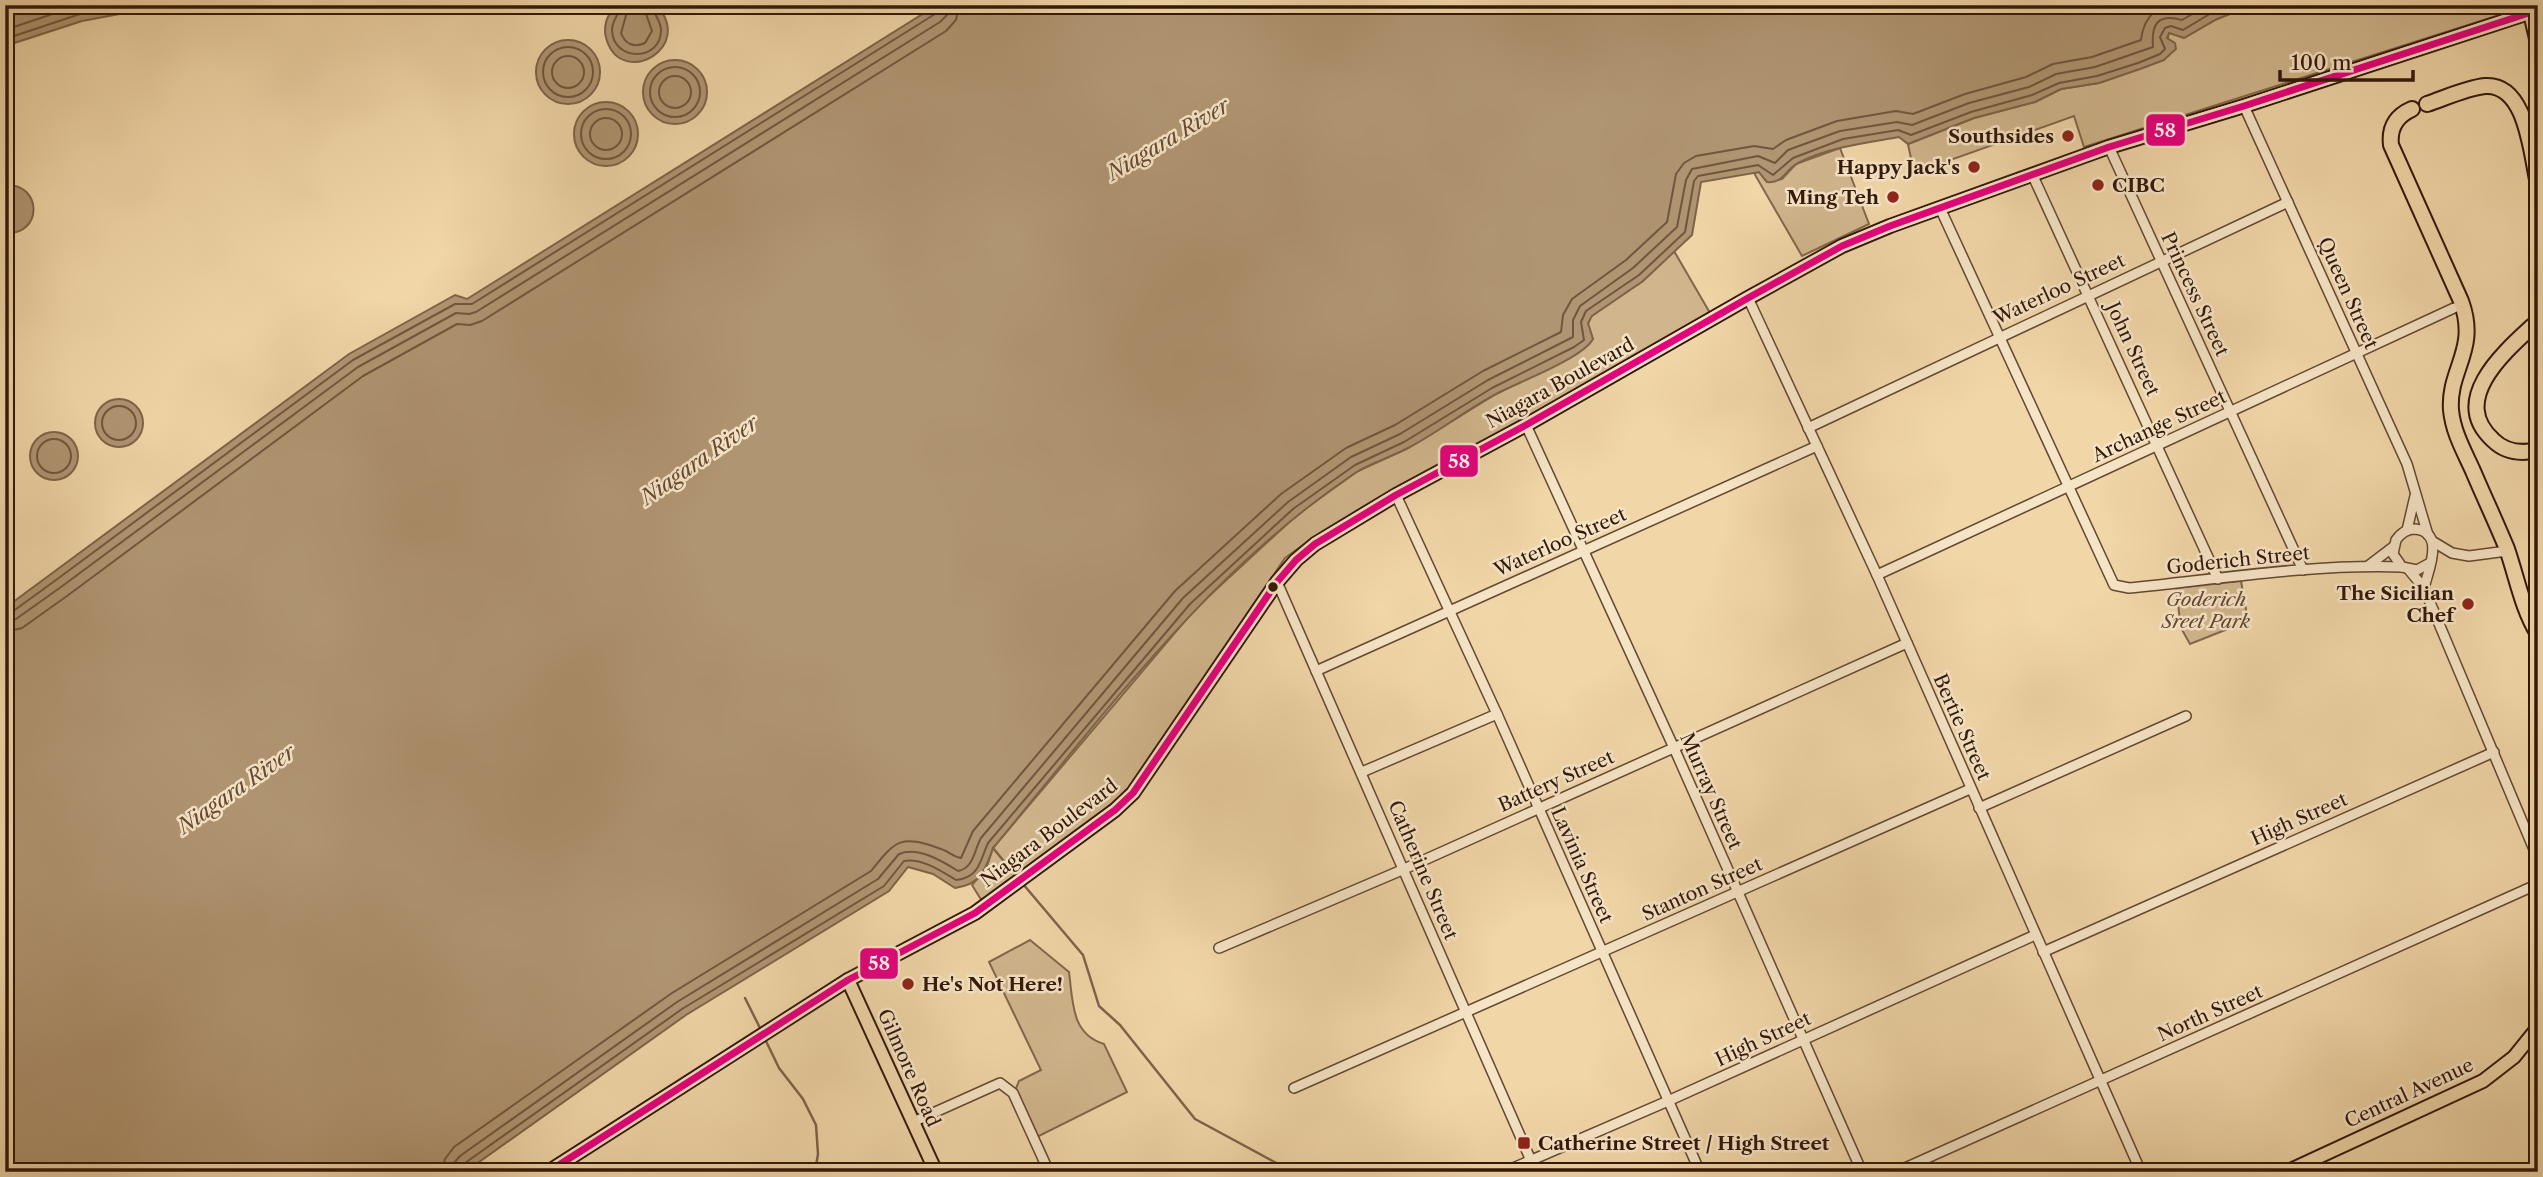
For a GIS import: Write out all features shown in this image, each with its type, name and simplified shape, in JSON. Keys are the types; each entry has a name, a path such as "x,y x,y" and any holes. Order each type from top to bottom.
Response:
{"highway":[{"path":"2529,5 2538,43"},
{"path":"2427,104 2486,86 2507,92 2516,102 2523,118 2538,184"},
{"path":"2412,109 2395,122 2391,132 2391,145 2464,309 2467,328 2466,347 2453,389 2453,419 2460,443 2507,551 2525,606 2538,634"},
{"path":"2538,321 2492,365 2482,383 2478,403 2481,424 2494,441 2512,451 2538,450"}],"main road":[{"name":"Niagara Boulevard","path":"548,1172 848,980 975,913 1115,810 1136,788 1277,582 1296,560 1315,544 1396,495 1526,425 1842,246 2109,147 2538,10"},
{"name":"Gilmore Road","path":"848,980 936,1172"},
{"name":"Central Avenue","path":"2286,1172 2483,1081 2514,1057 2537,1029"}],"street":[{"name":"Queen Street","path":"2244,106 2407,464 2430,538"},
{"name":"Princess Street","path":"2109,147 2303,570"},
{"name":"John Street","path":"2032,174 2218,579"},
{"name":"Waterloo Street","path":"1808,428 2288,202"},
{"path":"1941,208 2068,487"},
{"name":"Bertie Street","path":"1748,298 1877,575 2141,1172"},
{"name":"Archange Street","path":"1877,575 2454,308"},
{"name":"Murray Street","path":"1526,425 1674,748 1862,1172"},
{"name":"Waterloo Street","path":"1316,671 1817,446"},
{"name":"Goderich Street","path":"2068,487 2114,585 2129,588 2368,566 2405,568"},
{"name":"Lavinia Street","path":"1396,495 1497,714 1700,1172"},
{"path":"2416,495 2407,530 2396,540 2393,554 2424,588 2538,859"},
{"path":"2407,530 2414,529 2452,553 2469,556 2507,551"},
{"path":"2424,588 2434,550 2430,538"},
{"path":"2368,566 2393,547"},
{"path":"2405,568 2424,568 2431,561 2452,553"},
{"name":"Catherine Street","path":"1277,582 1536,1172"},
{"name":"Battery Street","path":"1219,948 1402,870 1906,643"},
{"path":"1362,772 1497,714"},
{"path":"1979,808 2186,716"},
{"name":"High Street","path":"2043,952 2494,752"},
{"name":"Stanton Street","path":"1294,1088 1970,789"},
{"name":"North Street","path":"1896,1172 2538,884"},
{"name":"High Street","path":"1504,1172 2035,935"},
{"path":"913,1122 1000,1083 1013,1093 1049,1172"}],"green space":[{"path":"2252,5 2531,5 2084,147 2074,116 1914,173 1908,144 1974,118 2035,102 2061,89 2099,83 2164,60 2169,32 2184,38 2217,19"},
{"path":"1840,148 1869,224 1802,256 1754,173 1759,172 1767,182 1782,179 1796,164"},
{"path":"1674,251 1710,313 1517,427 1369,504 1285,558 1132,786 1114,803 982,901 972,885 986,869 993,848 1195,609 1298,514 1358,471 1408,448 1496,394 1578,353 1591,316 1643,281"},
{"name":"Goderich Sreet Park","path":"2241,581 2248,621 2190,644 2181,628 2176,588"},
{"path":"1030,940 1069,972 1073,1005 1079,1025 1085,1033 1104,1044 1127,1092 1035,1138 1013,1096 1019,1081 1041,1070 989,962"}],"water":[{"path":"5,5 168,5 82,21 5,46"},
{"path":"616,5 656,5 666,21 667,35 662,47 652,56 640,61 627,61 615,55 607,41 605,26"},
{"name":"Niagara River","path":"937,5 2252,5 2217,19 2184,38 2169,33 2167,38 2175,43 2176,49 2164,60 2099,83 2061,89 2035,102 1974,118 1908,144 1899,137 1822,153 1798,163 1777,181 1767,182 1759,172 1701,182 1692,235 1643,281 1592,316 1588,323 1593,339 1587,346 1564,362 1487,399 1408,448 1355,473 1302,512 1252,554 1161,647 1118,697 993,848 984,870 976,880 955,888 933,874 908,867 889,891 686,1015 465,1172 5,1172 5,608 349,354 455,295 467,299"},
{"path":"568,40 586,46 594,54 600,72 594,90 586,98 568,104 550,98 542,90 536,72 542,54 550,46"},
{"path":"675,60 693,66 701,74 707,92 701,110 693,118 675,124 657,118 649,110 643,92 649,74 657,66"},
{"path":"606,102 624,108 632,116 638,134 632,152 624,160 606,166 588,160 580,152 574,134 580,116 588,108"},
{"path":"5,185 26,192 32,200 32,219 17,232 5,233"},
{"path":"119,399 136,406 143,423 136,440 119,447 102,440 95,423 102,406"},
{"path":"54,432 71,439 78,456 71,473 54,480 37,473 30,456 37,439"},
{"path":"5,470 13,488 5,507"}],"waterway":[{"path":"993,848 1017,877"},
{"path":"1023,884 1083,955 1099,1006 1120,1025 1195,1119 1293,1172"},
{"path":"745,998 761,1030"},
{"path":"765,1039 779,1068 803,1099 816,1125 818,1154 815,1172"}],"transit line":[{"name":"58","path":"548,1172 848,980 975,913 1115,810 1133,793 1277,582 1296,560 1315,544 1396,495 1526,425 1842,246 2109,147 2538,10"}],"place":[{"name":"Southsides","path":"2068,136"},
{"name":"Happy Jack's","path":"1974,167"},
{"name":"CIBC","path":"2098,185"},
{"name":"Ming Teh","path":"1893,197"},
{"name":"The Sicilian Chef","path":"2468,604"},
{"name":"He's Not Here!","path":"908,984"},
{"name":"Catherine Street / High Street","path":"1524,1143"}]}
